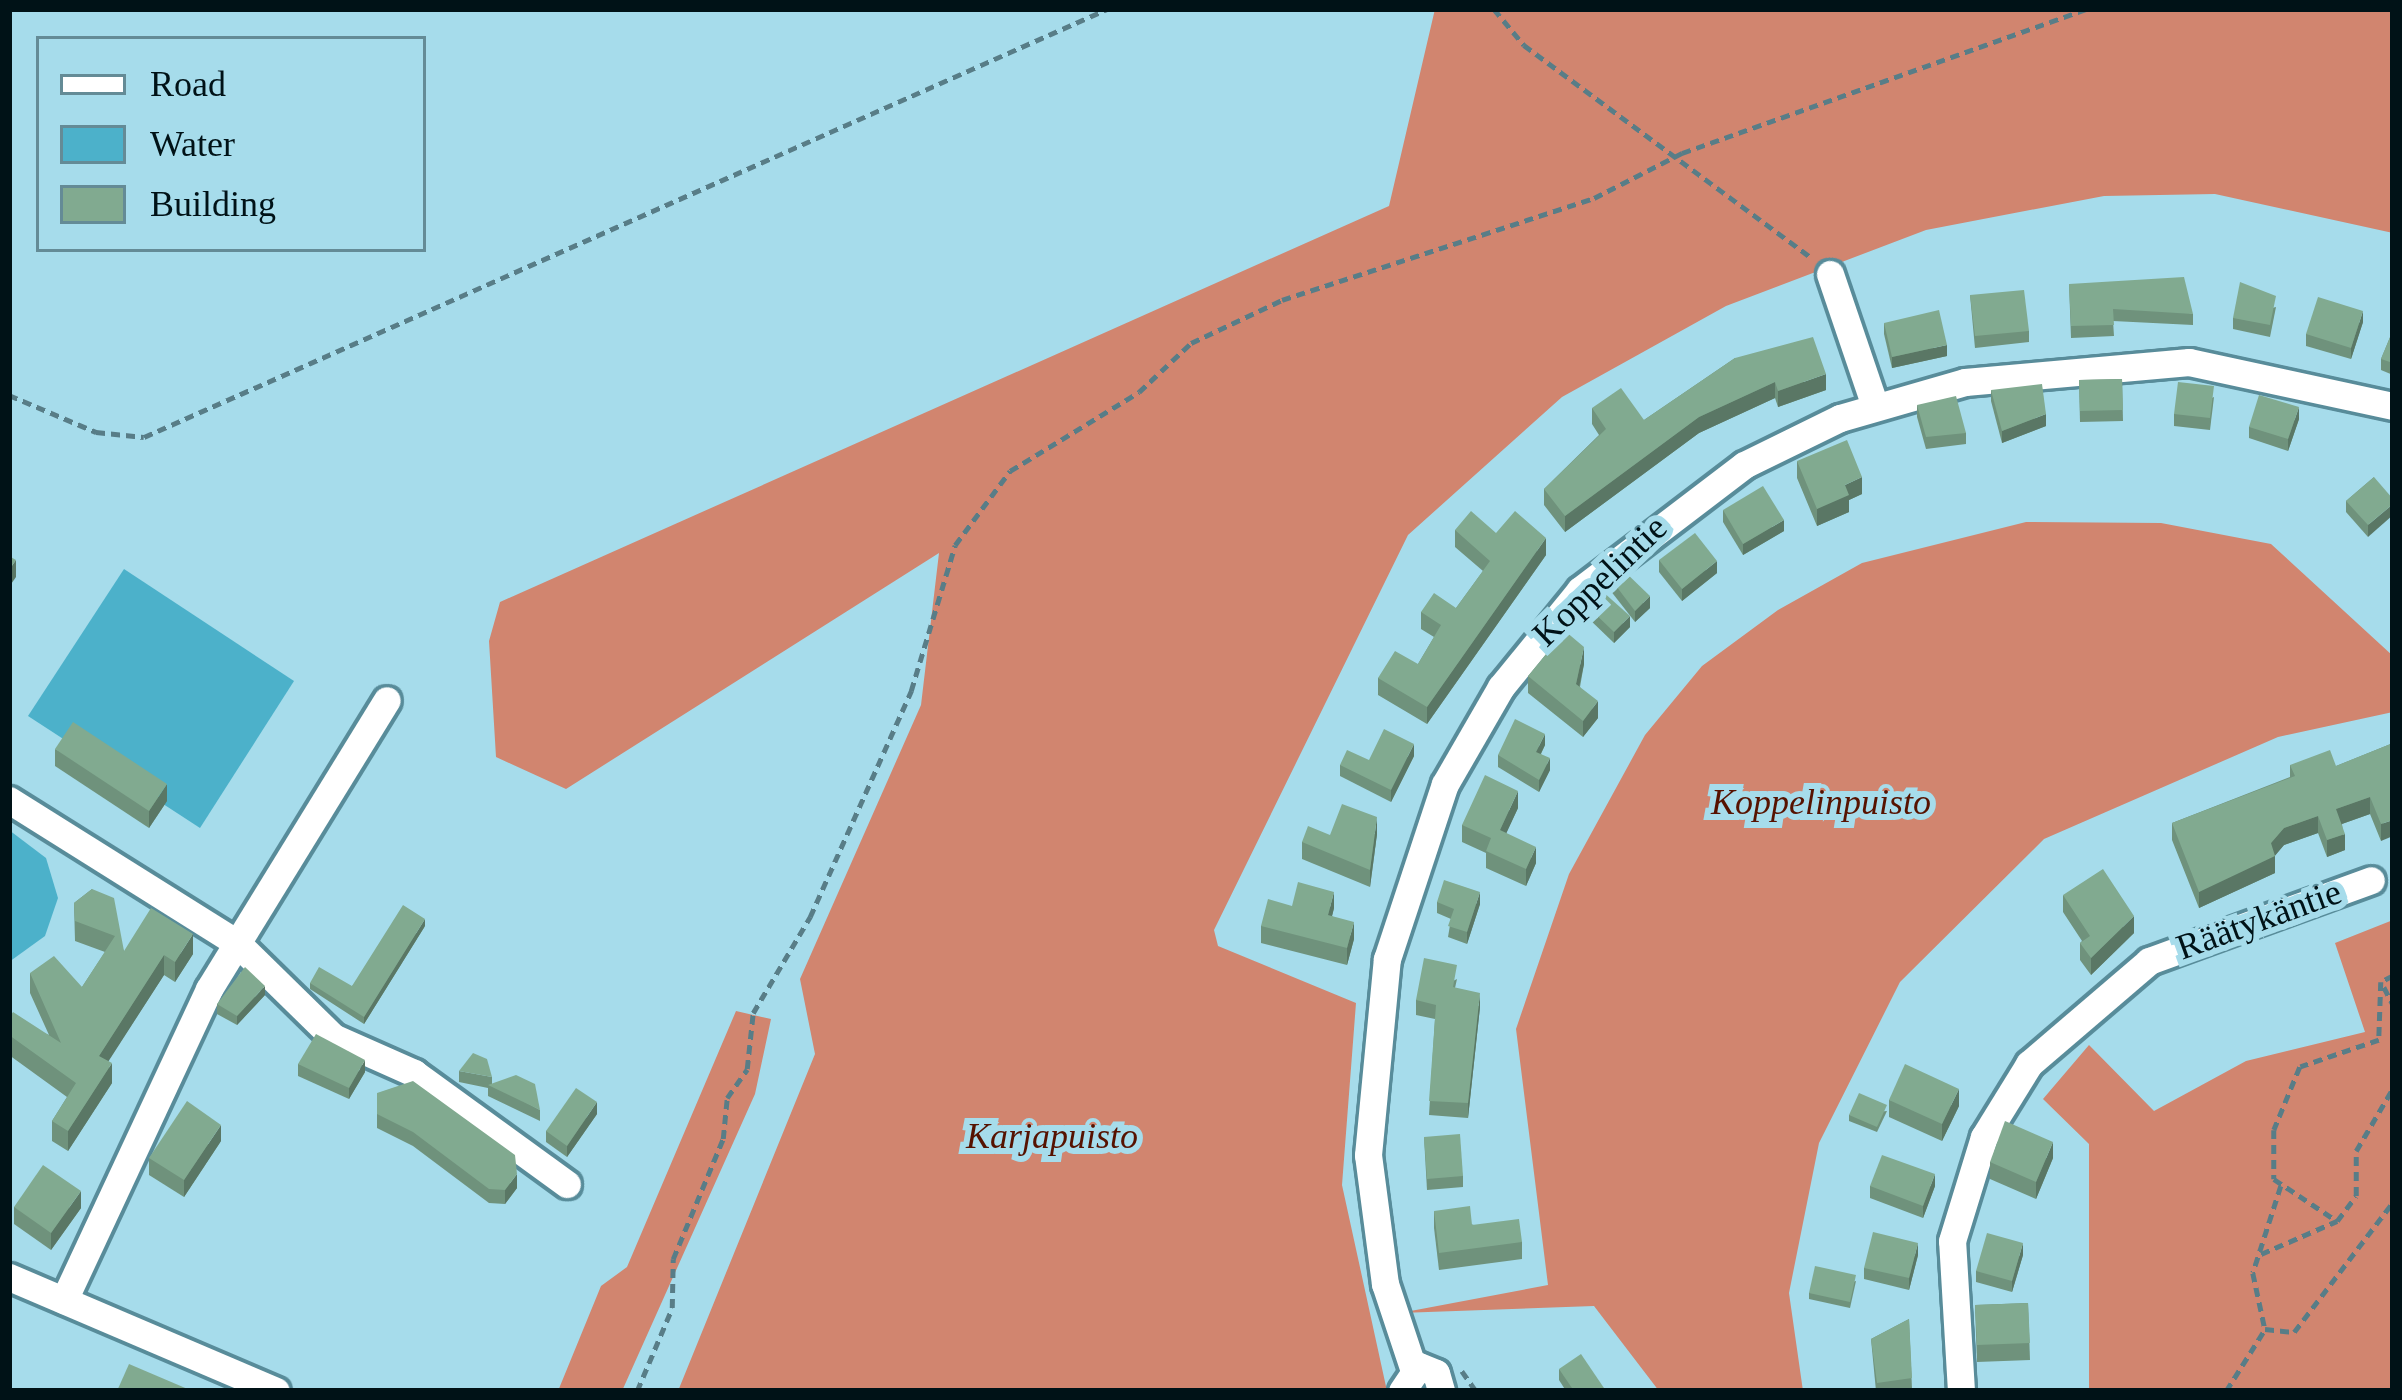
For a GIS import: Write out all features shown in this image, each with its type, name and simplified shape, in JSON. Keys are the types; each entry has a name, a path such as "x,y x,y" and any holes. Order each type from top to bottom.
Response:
{"street":[{"path":"1830,274 1875,406"},
{"name":"Koppelintie","path":"1408,1380 1371,1198 1371,1070 1404,888 1445,784 1530,646 1633,542 1744,465 1875,406 2033,369 2189,362 2393,406"},
{"path":"64,1300 237,944 387,700"},
{"path":"9,800 237,944 333,1037 414,1073 567,1184"},
{"name":"Räätykäntie","path":"1961,1391 1952,1240 1984,1137 2029,1064 2149,961 2372,880"},
{"path":"9,1276 276,1391"},
{"path":"1408,1380 1432,1369 1441,1391"}],"path":[{"path":"9,395 96,432 144,436 1107,9"},
{"path":"1494,9 1524,44 1682,153 1830,274"},
{"path":"637,1391 672,1308 673,1259 723,1139 727,1098 747,1069 753,1013 810,917 911,691 955,545 1010,470 1139,392 1191,344 1282,300 1594,198 1682,153 2086,9"},
{"path":"2381,982 2393,976"},
{"path":"2381,982 2393,1005"},
{"path":"2226,1391 2265,1329 2252,1274 2282,1184 2274,1130 2300,1067 2379,1040 2381,982"},
{"path":"2260,1254 2337,1221 2356,1196 2356,1151 2393,1088"},
{"path":"2282,1184 2337,1221"},
{"path":"2265,1329 2294,1332 2393,1202"}],"green space":[{"name":"Karjapuisto","path":"1435,9 2393,9 2393,233 2215,194 2104,196 1926,230 1726,306 1562,397 1408,535 1214,930 1218,946 1356,1003 1342,1185 1387,1391 678,1391 815,1054 800,979 921,705 939,553 566,789 496,757 489,641 500,602 1389,206"},
{"name":"Koppelinpuisto","path":"2026,522 2161,523 2271,544 2393,656 2393,712 2278,737 2044,839 1900,982 1819,1143 1789,1293 1803,1391 1659,1391 1594,1306 1400,1313 1548,1285 1516,1029 1569,874 1645,735 1702,666 1778,610 1862,563"},
{"path":"2393,920 2393,1391 2089,1391 2089,1144 2043,1099 2089,1045 2154,1111 2246,1061 2365,1032 2335,943"},
{"path":"736,1011 771,1019 755,1094 622,1391 558,1391 601,1286 627,1267"}],"water":[{"path":"124,569 294,681 200,828 28,716"},
{"path":"9,830 46,858 58,898 45,936 9,962"}],"building":[{"path":"2184,277 2193,314 2113,309 2114,325 2071,326 2069,284"},
{"path":"2240,282 2276,296 2270,325 2233,318"},
{"path":"2024,290 2029,331 1975,336 1970,295"},
{"path":"2318,297 2363,311 2351,348 2306,334"},
{"path":"1939,310 1947,345 1892,357 1884,323"},
{"path":"2393,330 2393,363 2381,359"},
{"path":"1813,337 1826,374 1778,391 1775,382 1699,417 1565,516 1544,489 1606,429 1592,408 1621,388 1644,420 1735,358"},
{"path":"2122,379 2123,410 2080,411 2079,380"},
{"path":"2178,382 2214,386 2210,418 2174,414"},
{"path":"2042,384 2046,414 2002,431 1991,390"},
{"path":"2259,395 2299,407 2288,439 2249,427"},
{"path":"1956,396 1966,433 1926,437 1917,405"},
{"path":"1847,440 1862,477 1845,485 1849,495 1817,509 1797,461"},
{"path":"2374,477 2393,504 2368,525 2346,501"},
{"path":"1763,486 1784,520 1743,544 1723,510"},
{"path":"1471,511 1496,533 1515,511 1546,538 1427,707 1378,678 1395,651 1418,664 1441,625 1421,612 1434,593 1456,608 1490,561 1455,530"},
{"path":"1695,533 1717,561 1682,589 1659,560"},
{"path":"1622,569 1650,596 1635,611 1610,578"},
{"path":"1602,591 1630,616 1614,632 1587,606"},
{"path":"1565,631 1584,647 1576,684 1598,701 1583,721 1528,676"},
{"path":"1515,719 1545,734 1536,752 1550,758 1539,780 1498,755"},
{"path":"73,722 167,784 149,811 55,749"},
{"path":"1384,729 1414,744 1391,790 1340,765 1347,750 1369,760"},
{"path":"2393,743 2393,820 2381,824 2370,797 2336,809 2345,834 2327,840 2318,816 2284,828 2271,843 2275,856 2199,892 2172,823 2295,776 2290,765 2330,750 2336,766"},
{"path":"1485,775 1518,791 1500,830 1536,847 1526,869 1486,851 1491,838 1462,825"},
{"path":"1342,804 1377,817 1370,870 1302,842 1308,826 1330,835"},
{"path":"2103,869 2134,916 2091,958 2080,943 2090,936 2063,895"},
{"path":"1444,880 1480,892 1467,932 1448,926 1454,909 1437,902"},
{"path":"1298,882 1334,892 1328,915 1354,922 1347,948 1261,926 1268,899 1292,906"},
{"path":"92,889 114,898 124,951 151,908 193,934 175,962 164,955 99,1056 112,1063 68,1131 52,1121 76,1083 9,1035 9,1018 13,1012 61,1043 30,973 54,956 82,987 115,936 75,921 74,903"},
{"path":"403,905 425,919 364,1017 310,983 319,967 352,986"},
{"path":"1424,958 1457,965 1453,987 1480,993 1468,1103 1429,1101 1436,1005 1416,1000"},
{"path":"245,967 265,986 237,1016 217,1004"},
{"path":"316,1034 365,1060 349,1088 298,1064"},
{"path":"473,1053 487,1059 492,1077 459,1071"},
{"path":"1905,1064 1959,1089 1942,1124 1889,1100"},
{"path":"516,1075 535,1084 540,1110 488,1085"},
{"path":"413,1081 515,1155 517,1174 505,1190 489,1189 413,1132 377,1114 377,1093"},
{"path":"576,1088 597,1102 567,1146 546,1131"},
{"path":"1859,1093 1887,1105 1877,1127 1849,1115"},
{"path":"187,1101 221,1125 184,1180 149,1158"},
{"path":"2005,1121 2053,1142 2036,1182 1990,1162"},
{"path":"1460,1134 1463,1176 1427,1179 1424,1137"},
{"path":"1882,1155 1935,1174 1923,1206 1870,1186"},
{"path":"43,1165 81,1191 51,1233 14,1207"},
{"path":"1470,1206 1472,1225 1519,1219 1522,1242 1439,1253 1434,1211"},
{"path":"1873,1232 1918,1243 1909,1278 1864,1268"},
{"path":"1987,1233 2023,1243 2012,1281 1976,1271"},
{"path":"1815,1266 1856,1275 1850,1302 1809,1293"},
{"path":"2028,1303 2030,1343 1977,1345 1975,1305"},
{"path":"1909,1319 1912,1378 1877,1383 1871,1339"},
{"path":"1581,1354 1606,1391 1574,1391 1559,1369"},
{"path":"129,1364 190,1390 190,1391 117,1391"}]}
